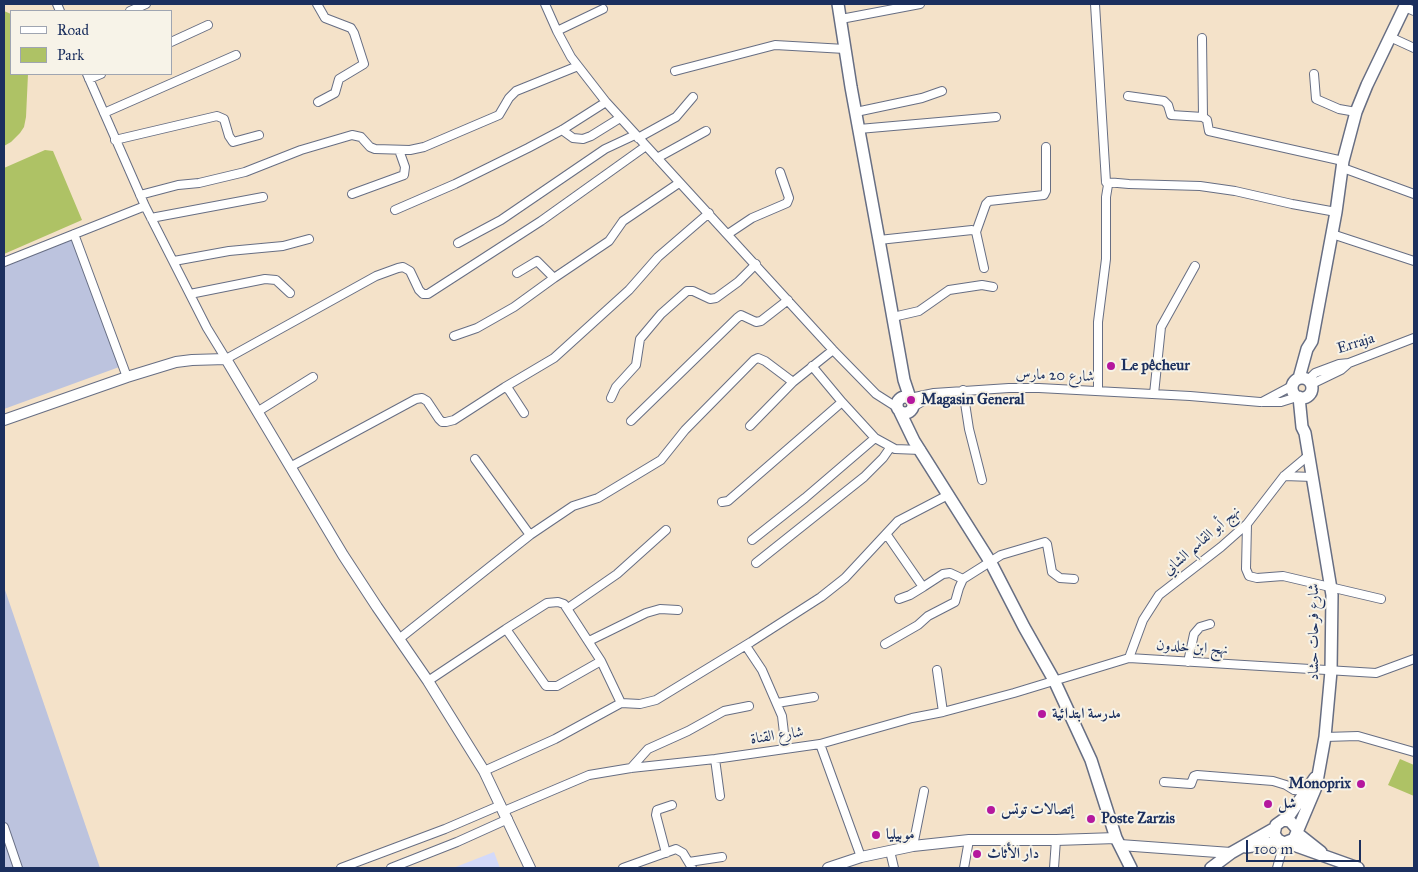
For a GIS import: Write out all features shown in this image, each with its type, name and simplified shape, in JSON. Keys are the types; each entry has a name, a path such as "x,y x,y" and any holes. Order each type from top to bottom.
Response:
{"main road":[{"path":"838,4 904,380 909,432 991,563 1054,680 1091,760 1118,842 1131,868"},
{"name":"شارع فرحات حشاد","path":"1297,831 1316,787 1326,737 1331,671 1332,595 1313,477 1305,433 1302,427 1302,387 1314,350 1312,341 1343,164 1356,112 1390,37 1408,7"},
{"name":"شارع فرحات حشاد","path":"1286,820 1319,773"},
{"path":"1212,868 1235,851 1275,828 1278,823 1286,820 1293,823 1297,831 1323,855"},
{"path":"1275,828 1276,837 1284,843 1358,868"},
{"path":"1235,851 1294,840 1297,831"}],"street":[{"path":"132,10 146,4"},
{"path":"317,4 325,18 351,28 364,61 363,66 339,79 335,93 318,102"},
{"path":"545,4 557,31 578,66 636,136 756,264 833,350 876,394 906,405"},
{"path":"840,19 920,4"},
{"path":"1095,4 1106,182 1108,185 1106,197 1106,270 1098,322 1098,391"},
{"path":"557,31 602,9"},
{"path":"172,42 208,25"},
{"path":"1390,37 1414,48"},
{"path":"1202,38 1202,116"},
{"path":"675,71 775,45 845,49"},
{"path":"104,113 236,55"},
{"path":"140,195 164,188 199,183 245,172 302,150 352,135 361,137 370,147 375,149 410,150 424,147 499,115 509,98 516,92 578,66"},
{"path":"1314,74 1316,99 1339,109 1356,112"},
{"path":"88,76 145,206 207,328 343,554 428,681 484,771 530,868"},
{"path":"856,112 922,98 942,91"},
{"path":"1128,96 1164,101 1168,105 1171,115 1202,116 1207,120 1208,129 1212,133 1343,164 1414,194"},
{"path":"458,243 507,216 605,149 676,116 682,112 693,97"},
{"path":"395,210 463,180 562,130 606,102"},
{"path":"115,140 217,116 224,119 229,136 233,142 260,134"},
{"path":"859,129 996,117"},
{"path":"562,130 573,138 583,139 620,118"},
{"path":"657,158 706,131"},
{"path":"4,420 176,362 226,359 368,281 398,268 403,267 410,271 419,290 423,294 428,294 542,222 646,146"},
{"path":"984,268 976,232 986,204 989,201 1044,195 1046,191 1046,147"},
{"path":"352,194 404,175 405,167 399,150"},
{"path":"728,234 752,218 787,203 789,198 780,172"},
{"path":"1106,182 1200,186 1235,191 1336,212"},
{"path":"454,336 477,328 500,315 609,241 623,221 679,183"},
{"path":"151,218 263,197"},
{"path":"4,262 145,206"},
{"path":"290,467 416,399 422,398 427,401 442,422 454,420 554,358 629,290 658,257 709,213"},
{"path":"879,240 972,230 976,232"},
{"path":"74,234 127,377"},
{"path":"1332,234 1414,261"},
{"path":"174,261 229,251 283,246 310,239"},
{"path":"517,273 537,261 554,278"},
{"path":"611,398 616,387 636,364 640,338 662,314 687,291 694,291 710,299 716,298 738,282 756,264"},
{"path":"1154,394 1161,327 1195,266"},
{"path":"190,294 265,278 276,280 290,293"},
{"path":"893,317 919,311 949,290 982,285 993,286"},
{"path":"631,421 737,318 741,315 756,322 761,321 788,300"},
{"name":"Erraja","path":"1302,387 1341,370 1349,363 1414,338"},
{"path":"750,426 793,382 833,350"},
{"path":"399,639 530,535 572,506 598,498 661,460 697,418 754,360 758,358 793,382"},
{"path":"812,366 874,438 890,448 903,451 920,449"},
{"path":"257,412 313,377"},
{"path":"505,387 524,413"},
{"name":"شارع 20 مارس","path":"906,405 940,392 1039,388 1281,402 1302,387"},
{"path":"963,390 969,429 982,480"},
{"path":"722,502 728,501 842,402"},
{"path":"752,540 805,498 874,438"},
{"path":"756,563 864,476 883,458 890,448"},
{"name":"نهج أبو القاسم الشابي","path":"1129,658 1144,620 1151,606 1160,595 1247,524 1284,476 1309,455"},
{"path":"475,459 530,535"},
{"path":"1284,476 1313,477"},
{"path":"484,771 556,739 621,702 640,704 656,700 746,646 821,597 839,583 887,535 898,521 948,495"},
{"path":"1247,524 1246,569 1250,576 1257,578 1283,576 1381,599"},
{"path":"568,608 617,574 666,530"},
{"path":"887,535 923,587"},
{"path":"885,644 918,625 928,616 955,602 963,579 1001,555 1045,542 1052,572 1060,578 1074,579"},
{"path":"899,599 910,595 943,574 950,573 963,579"},
{"path":"428,681 547,603 558,602 568,608 589,641 621,702"},
{"path":"589,641 646,613 660,609 678,610"},
{"path":"1188,662 1194,634 1200,627 1210,624"},
{"path":"506,629 546,686 557,686 601,661"},
{"path":"746,646 762,670 777,704 783,724 783,750"},
{"name":"نهج ابن خلدون","path":"1054,680 1129,658 1376,673 1414,659"},
{"path":"937,670 943,712"},
{"name":"شارع القناة","path":"504,811 579,778 601,772 715,759 820,744 912,718 943,712 1054,680"},
{"path":"777,704 814,697"},
{"path":"631,768 648,749 688,731 724,711 749,706"},
{"path":"1326,737 1358,736 1414,752"},
{"path":"820,744 841,797 861,857"},
{"path":"715,759 720,796"},
{"path":"1164,782 1191,784 1194,776 1197,775 1273,781 1294,790 1305,791"},
{"path":"913,846 924,791"},
{"path":"666,853 656,815 657,810 672,805"},
{"path":"341,868 445,829 504,811"},
{"path":"391,868 457,842 504,811"},
{"path":"4,827 18,868"},
{"path":"828,868 861,857 913,846 969,840 1118,842 1235,851"},
{"path":"964,868 969,840"},
{"path":"1054,868 1056,840"},
{"path":"1277,868 1284,843"},
{"path":"623,868 676,849 683,853 691,866 722,857"},
{"path":"890,851 894,868"}],"shaded area":[{"path":"73,235 122,366 4,409 4,264"},
{"path":"4,587 100,868 4,868"},
{"path":"494,852 500,868 453,868"}],"green space":[{"path":"4,11 10,14 10,75 28,75 24,127 11,142 4,146"},
{"path":"45,150 53,151 82,220 4,254 4,168"},
{"path":"1400,759 1414,765 1414,796 1388,785"}],"place":[{"name":"Le pêcheur","path":"1111,366"},
{"name":"Magasin General","path":"911,400"},
{"name":"مدرسة ابتدائية","path":"1042,714"},
{"name":"Monoprix","path":"1361,784"},
{"name":"شل","path":"1268,804"},
{"name":"إتصالات توتس","path":"991,810"},
{"name":"Poste Zarzis","path":"1091,819"},
{"name":"موبيليا","path":"876,835"},
{"name":"دار الأثاث","path":"977,854"}]}
